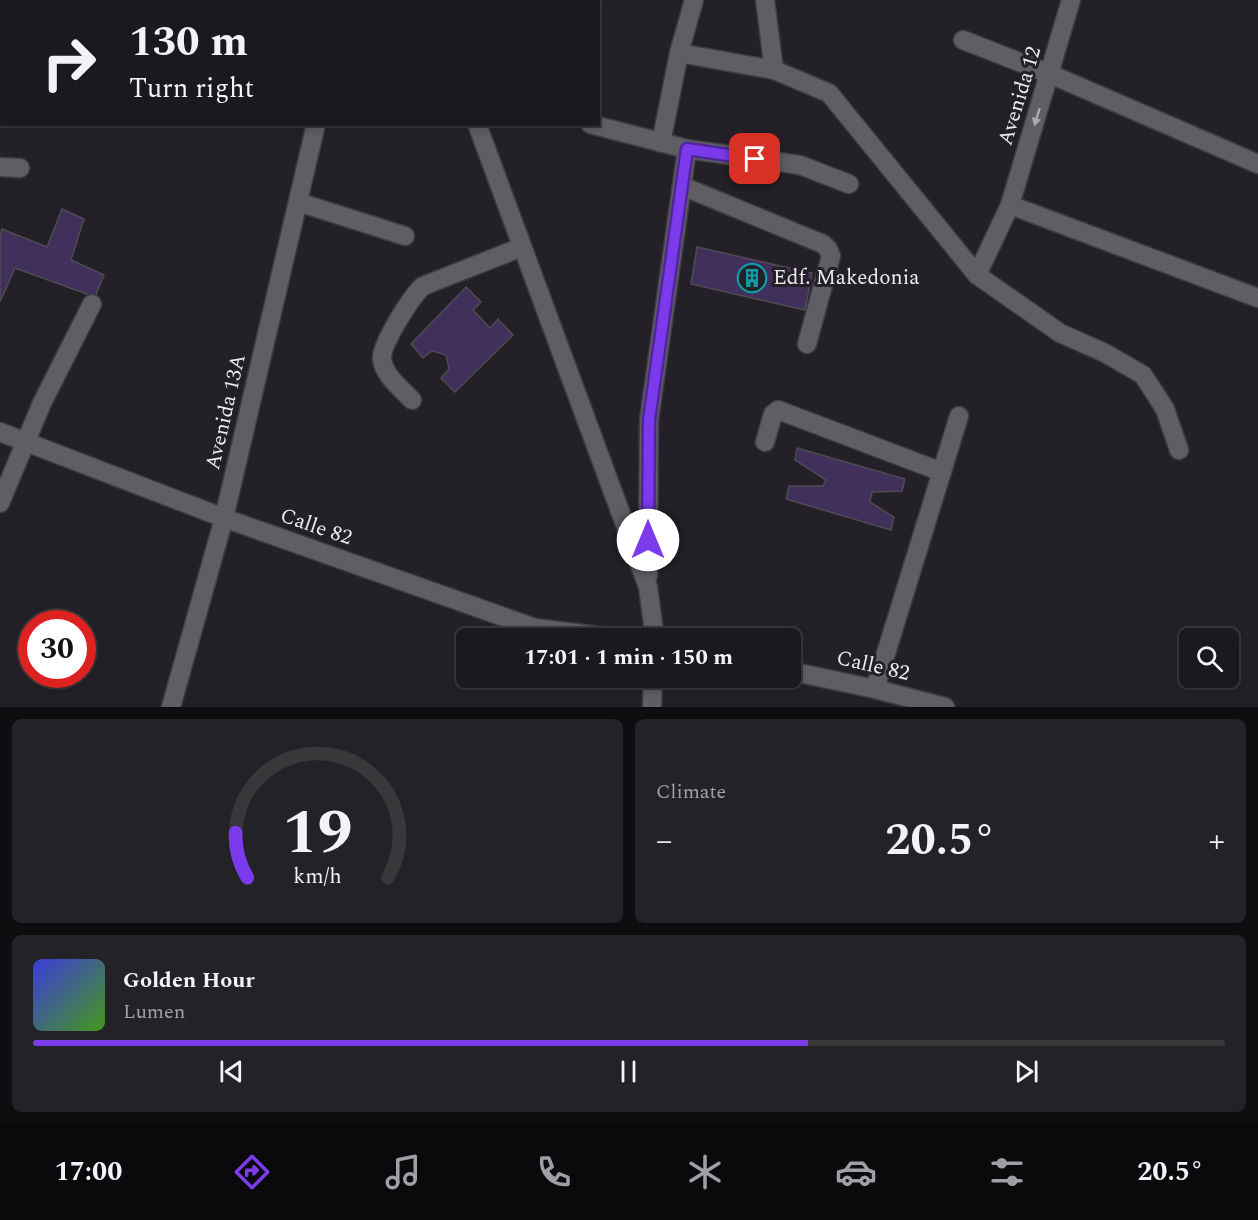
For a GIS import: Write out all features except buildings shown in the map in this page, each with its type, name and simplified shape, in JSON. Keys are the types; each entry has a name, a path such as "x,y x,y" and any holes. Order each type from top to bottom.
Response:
{"street":[{"path":"661,143 679,53 694,0"},
{"path":"765,0 774,70"},
{"name":"Avenida 12","path":"977,275 1010,205 1071,0"},
{"path":"963,40 1050,74 1258,164"},
{"path":"679,53 774,70 829,93 977,275 1060,333 1143,375 1165,409 1179,450"},
{"name":"Avenida 13A","path":"171,707 224,518 316,126"},
{"path":"478,126 648,587"},
{"path":"597,126 687,149 800,165 849,184"},
{"path":"654,628 648,587 649,420 687,149"},
{"path":"0,167 20,168"},
{"path":"681,186 823,244 828,249 831,256 807,344"},
{"path":"298,202 405,236"},
{"path":"1010,205 1258,298"},
{"path":"412,399 388,375 382,360 384,348 415,293 423,286 522,247"},
{"path":"0,503 42,403 92,304"},
{"path":"765,442 773,414 778,410 942,472"},
{"path":"875,689 959,416"},
{"name":"Calle 82","path":"0,432 224,518 536,628"},
{"name":"Calle 82","path":"801,673 945,707"},
{"path":"652,707 653,688"}],"place":[{"name":"Edf. Makedonia","path":"752,278"}],"route":[{"path":"648,540 649,420 687,149 755,159"}]}
